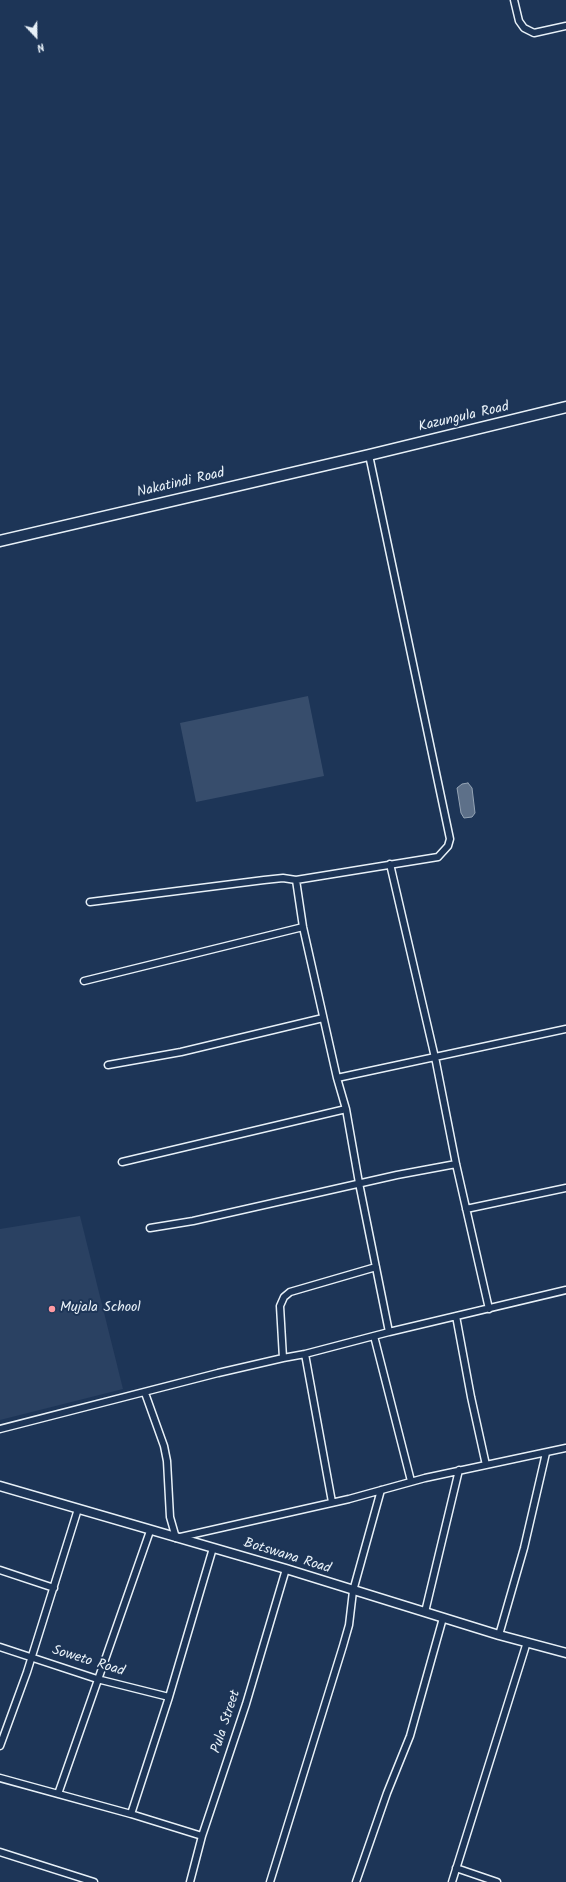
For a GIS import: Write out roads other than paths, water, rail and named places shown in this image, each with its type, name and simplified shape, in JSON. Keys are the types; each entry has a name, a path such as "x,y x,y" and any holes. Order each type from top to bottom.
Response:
{"highway":[{"name":"Kazungula Road","path":"369,455 566,407"},
{"name":"Nakatindi Road","path":"0,541 369,455"}],"street":[{"path":"514,0 519,20 524,28 534,33 566,26"},
{"path":"90,902 277,879 296,880 438,857 448,846 450,839 369,455"},
{"path":"390,864 434,1055 456,1164 489,1309"},
{"path":"296,880 303,927 337,1078 346,1110 388,1332"},
{"path":"84,981 303,927"},
{"path":"108,1065 181,1052 323,1018"},
{"path":"337,1078 434,1055 566,1028"},
{"path":"122,1162 346,1110"},
{"path":"150,1228 194,1221 359,1183 456,1164"},
{"path":"466,1209 566,1188"},
{"path":"283,1358 280,1306 284,1297 290,1292 376,1268"},
{"path":"0,1429 283,1358 305,1354 388,1332 566,1290"},
{"path":"456,1316 471,1397 486,1465"},
{"path":"374,1336 411,1481"},
{"path":"305,1354 332,1502"},
{"path":"144,1393 164,1446 167,1461 170,1517 176,1538 332,1502 411,1481 566,1448"},
{"path":"499,1635 524,1548 546,1453"},
{"path":"425,1612 459,1470"},
{"name":"Botswana Road","path":"0,1486 78,1508 150,1531 286,1569 499,1635 566,1653"},
{"path":"270,1882 349,1625 353,1591 381,1490"},
{"path":"0,1746 32,1657 78,1508"},
{"path":"58,1794 150,1531"},
{"path":"131,1814 169,1697 213,1548"},
{"name":"Pula Street","path":"190,1882 202,1836 246,1704 286,1569"},
{"path":"0,1570 54,1588"},
{"path":"356,1882 387,1793 410,1736 443,1618"},
{"path":"452,1882 527,1642"},
{"name":"Soweto Road","path":"0,1647 97,1679 169,1697"},
{"path":"0,1778 131,1814 202,1836"},
{"path":"0,1852 94,1882"},
{"path":"456,1868 497,1882"}],"place":[{"name":"Mujala School","path":"52,1309"}]}
